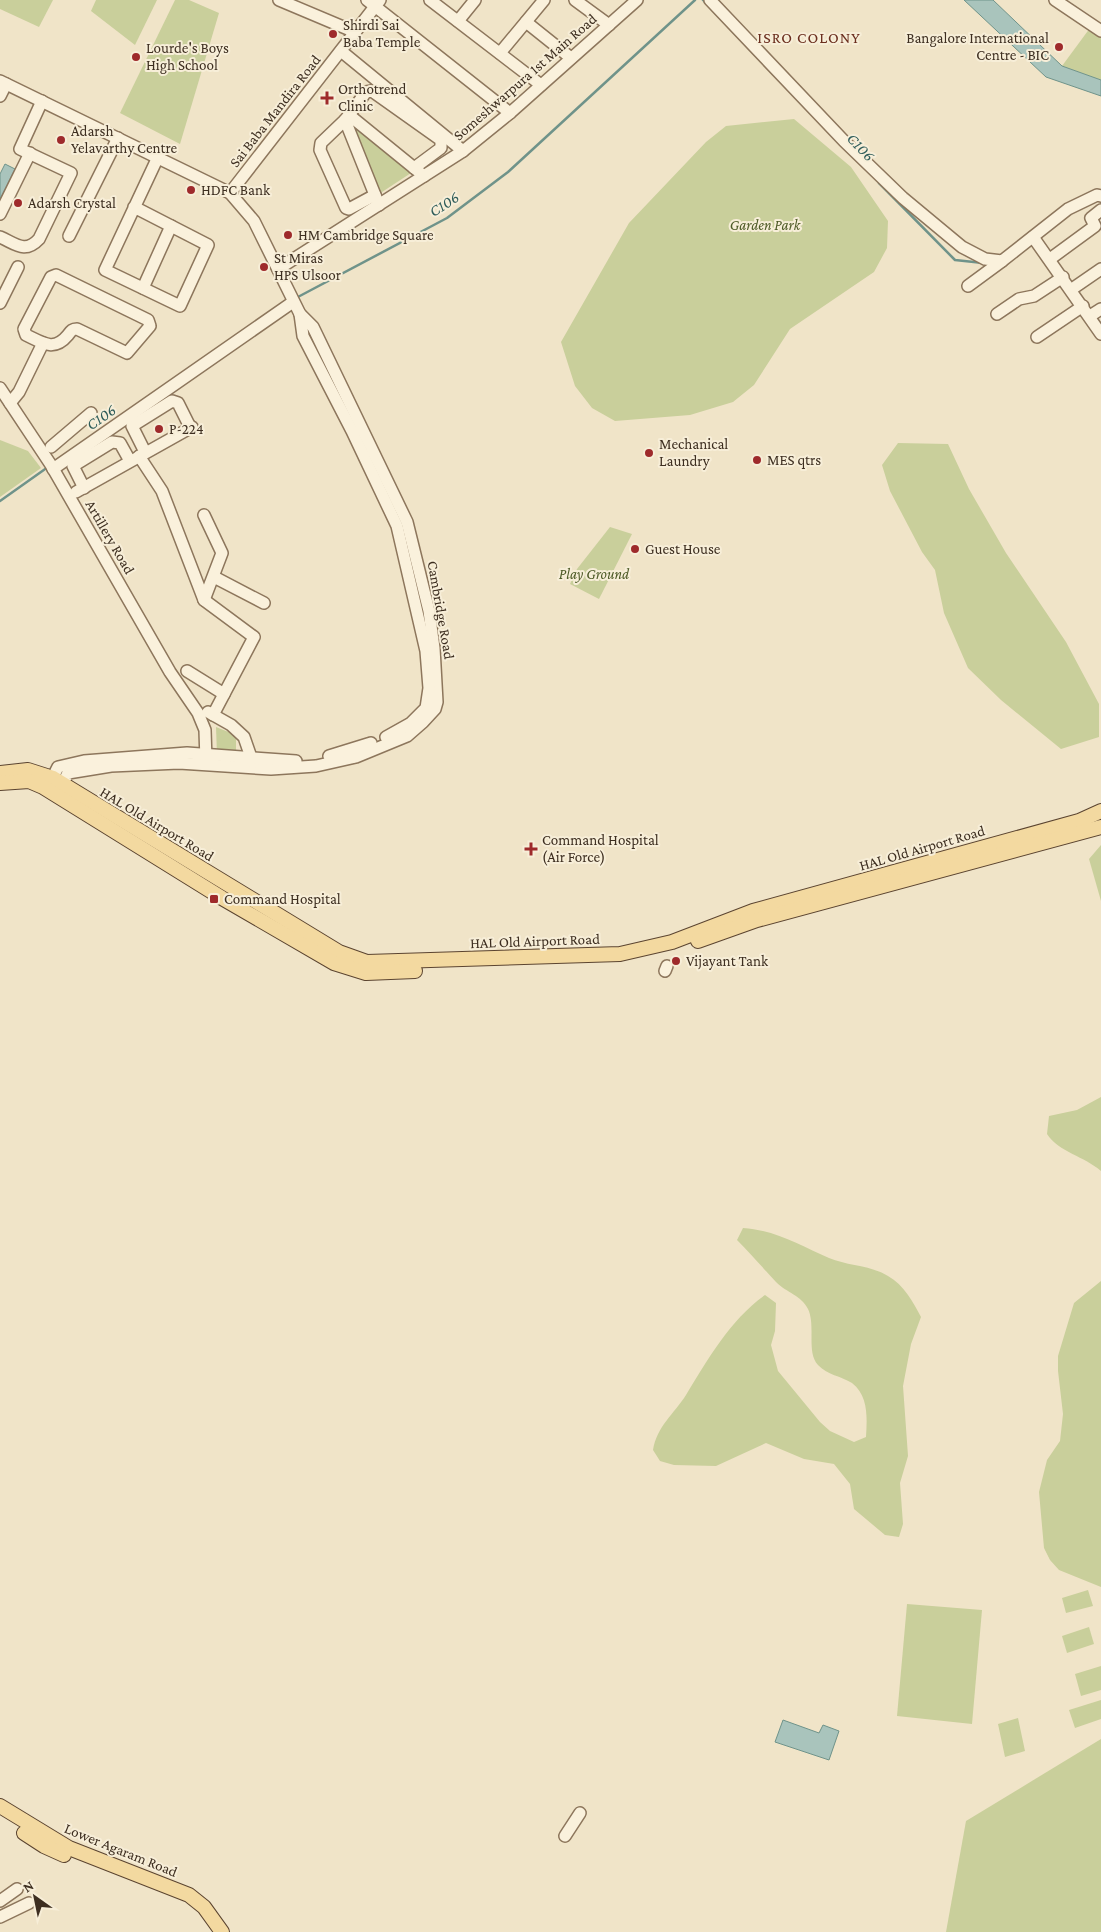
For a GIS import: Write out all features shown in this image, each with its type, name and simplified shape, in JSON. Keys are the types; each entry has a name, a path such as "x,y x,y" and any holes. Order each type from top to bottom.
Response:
{"main road":[{"name":"HAL Old Airport Road","path":"0,774 28,770 222,898 326,958 366,973 624,958 659,954 757,920 1101,827"},
{"name":"HAL Old Airport Road","path":"0,784 29,781 55,787"},
{"name":"HAL Old Airport Road","path":"624,958 753,911 1071,823 1101,811"},
{"name":"Lower Agaram Road","path":"0,1806 68,1848 189,1895 204,1907 222,1932"},
{"name":"Lower Agaram Road","path":"0,1817 44,1846 185,1902 213,1932"}],"street":[{"path":"280,0 355,32"},
{"path":"430,0 541,85"},
{"path":"458,21 475,0"},
{"path":"500,53 544,0"},
{"path":"575,0 609,25"},
{"name":"Someshwarpura 1st Main Road","path":"278,269 377,200 424,176 463,151 510,113 637,0"},
{"path":"710,0 844,141 903,198 962,247 985,259 1002,260"},
{"path":"1055,0 1101,31"},
{"path":"374,2 510,113"},
{"name":"Sai Baba Mandira Road","path":"230,193 341,51 374,2"},
{"path":"526,22 571,58"},
{"path":"341,51 463,151"},
{"path":"0,96 3,82 230,193"},
{"path":"347,117 377,200 349,209 346,208 320,150 321,143 347,117 366,92 372,91 441,140 441,148 414,168"},
{"path":"0,237 22,247 32,246 39,239 71,173 20,149 42,101"},
{"path":"347,117 424,176"},
{"path":"69,236 118,138"},
{"path":"0,214 30,153"},
{"path":"134,208 208,245 180,306 105,270 134,208 158,157"},
{"name":"Cambridge Road","path":"55,787 58,768 84,761 206,753 294,769 356,757 407,736 435,709 437,702 434,648 429,611 407,522 313,327 300,314 293,302 254,221 230,193"},
{"path":"968,286 1068,209 1097,195 1101,196"},
{"path":"1050,259 1095,226 1091,218 1101,210"},
{"path":"143,288 171,226"},
{"path":"1033,237 1072,289 1101,334"},
{"path":"0,303 18,268"},
{"path":"1072,289 1101,269"},
{"path":"53,275 150,323 150,326 127,353 74,328 61,344 42,343 26,335 24,329 53,275"},
{"path":"997,314 1019,299 1034,296 1063,277"},
{"path":"53,469 293,302"},
{"path":"1037,337 1083,306"},
{"path":"1090,316 1101,309"},
{"path":"9,401 19,392 42,343"},
{"name":"Artillery Road","path":"0,388 53,469 170,672 191,703 205,730 206,765"},
{"path":"138,456 132,426 172,401 178,403 191,427 138,456 80,490 73,466 112,442 120,443 138,456 162,491 204,600 254,637 213,715"},
{"path":"51,447 91,413"},
{"path":"204,515 222,553 204,600"},
{"path":"214,577 264,603"},
{"path":"188,671 224,694"},
{"name":"Artillery Road","path":"191,703 213,715 244,737 253,762"},
{"name":"Cambridge Road","path":"55,787 68,774 73,772 111,766 179,763 206,765 253,762"},
{"path":"565,1836 580,1813"},
{"path":"0,1901 17,1889"},
{"path":"0,1917 30,1903"}],"green space":[{"path":"0,0 53,0 39,27 0,9"},
{"path":"96,0 157,0 135,45 91,11"},
{"path":"175,0 189,0 219,13 180,144 120,113"},
{"path":"1090,28 1101,36 1101,80 1062,66"},
{"name":"Garden Park","path":"794,119 851,167 888,221 887,248 874,272 790,329 754,385 733,402 690,415 615,421 592,408 575,386 561,342 629,223 706,142 726,126"},
{"path":"348,120 414,171 379,194"},
{"path":"0,440 28,451 41,468 0,497"},
{"path":"898,443 948,444 969,489 1006,553 1066,642 1099,704 1099,737 1061,749 1001,700 968,668 944,613 935,570 922,552 890,491 882,465"},
{"name":"Play Ground","path":"610,527 632,534 599,599 570,584 577,569"},
{"path":"216,727 236,735 236,757 217,755"},
{"path":"1101,845 1101,901 1089,859"},
{"path":"1101,1097 1101,1171 1059,1146 1047,1134 1049,1116 1077,1110"},
{"path":"743,1228 777,1235 836,1261 881,1272 894,1280 903,1289 921,1317 911,1344 903,1386 908,1456 900,1483 903,1524 899,1537 885,1535 854,1509 850,1484 834,1464 804,1459 766,1443 716,1466 674,1465 660,1461 653,1450 662,1427 686,1395 730,1328 752,1305 765,1295 776,1303 775,1331 771,1345 778,1371 820,1422 830,1431 854,1442 866,1437 866,1408 862,1394 852,1383 826,1371 814,1360 808,1309 802,1300 780,1286 737,1240"},
{"path":"1101,1281 1101,1587 1059,1570 1050,1560 1044,1548 1039,1492 1047,1460 1060,1441 1063,1414 1058,1356 1074,1303"},
{"path":"1088,1590 1093,1606 1066,1613 1062,1598"},
{"path":"907,1604 982,1610 972,1724 897,1716"},
{"path":"1089,1627 1094,1644 1067,1653 1062,1636"},
{"path":"1101,1666 1101,1690 1081,1696 1075,1674"},
{"path":"1101,1700 1101,1719 1075,1728 1069,1710"},
{"path":"1018,1718 1025,1751 1005,1757 998,1724"},
{"path":"1101,1739 1101,1932 946,1932 966,1821"}],"water":[{"path":"964,0 993,0 1062,66 1101,80 1101,96 1046,77"},
{"path":"5,164 15,169 0,199 0,174"},
{"path":"783,1720 819,1733 823,1725 839,1731 829,1760 775,1742"}],"waterway":[{"name":"C106","path":"296,298 447,218 508,172 695,0"},
{"name":"C106","path":"703,0 774,75"},
{"name":"C106","path":"879,183 955,260 983,263"},
{"name":"C106","path":"0,501 48,467"}],"place":[{"name":"Shirdi Sai Baba Temple","path":"333,34"},
{"name":"Bangalore International Centre - BIC","path":"1059,47"},
{"name":"Lourde's Boys High School","path":"136,57"},
{"name":"Orthotrend Clinic","path":"327,98"},
{"name":"Adarsh Yelavarthy Centre","path":"61,140"},
{"name":"HDFC Bank","path":"191,190"},
{"name":"Adarsh Crystal","path":"18,203"},
{"name":"HM Cambridge Square","path":"288,235"},
{"name":"St Miras HPS Ulsoor","path":"264,267"},
{"name":"P-224","path":"159,429"},
{"name":"Mechanical Laundry","path":"649,453"},
{"name":"MES qtrs","path":"757,460"},
{"name":"Guest House","path":"635,549"},
{"name":"Command Hospital (Air Force)","path":"531,849"},
{"name":"Command Hospital","path":"214,899"},
{"name":"Vijayant Tank","path":"676,961"}],"district":[{"name":"ISRO COLONY","path":"809,37"}]}
